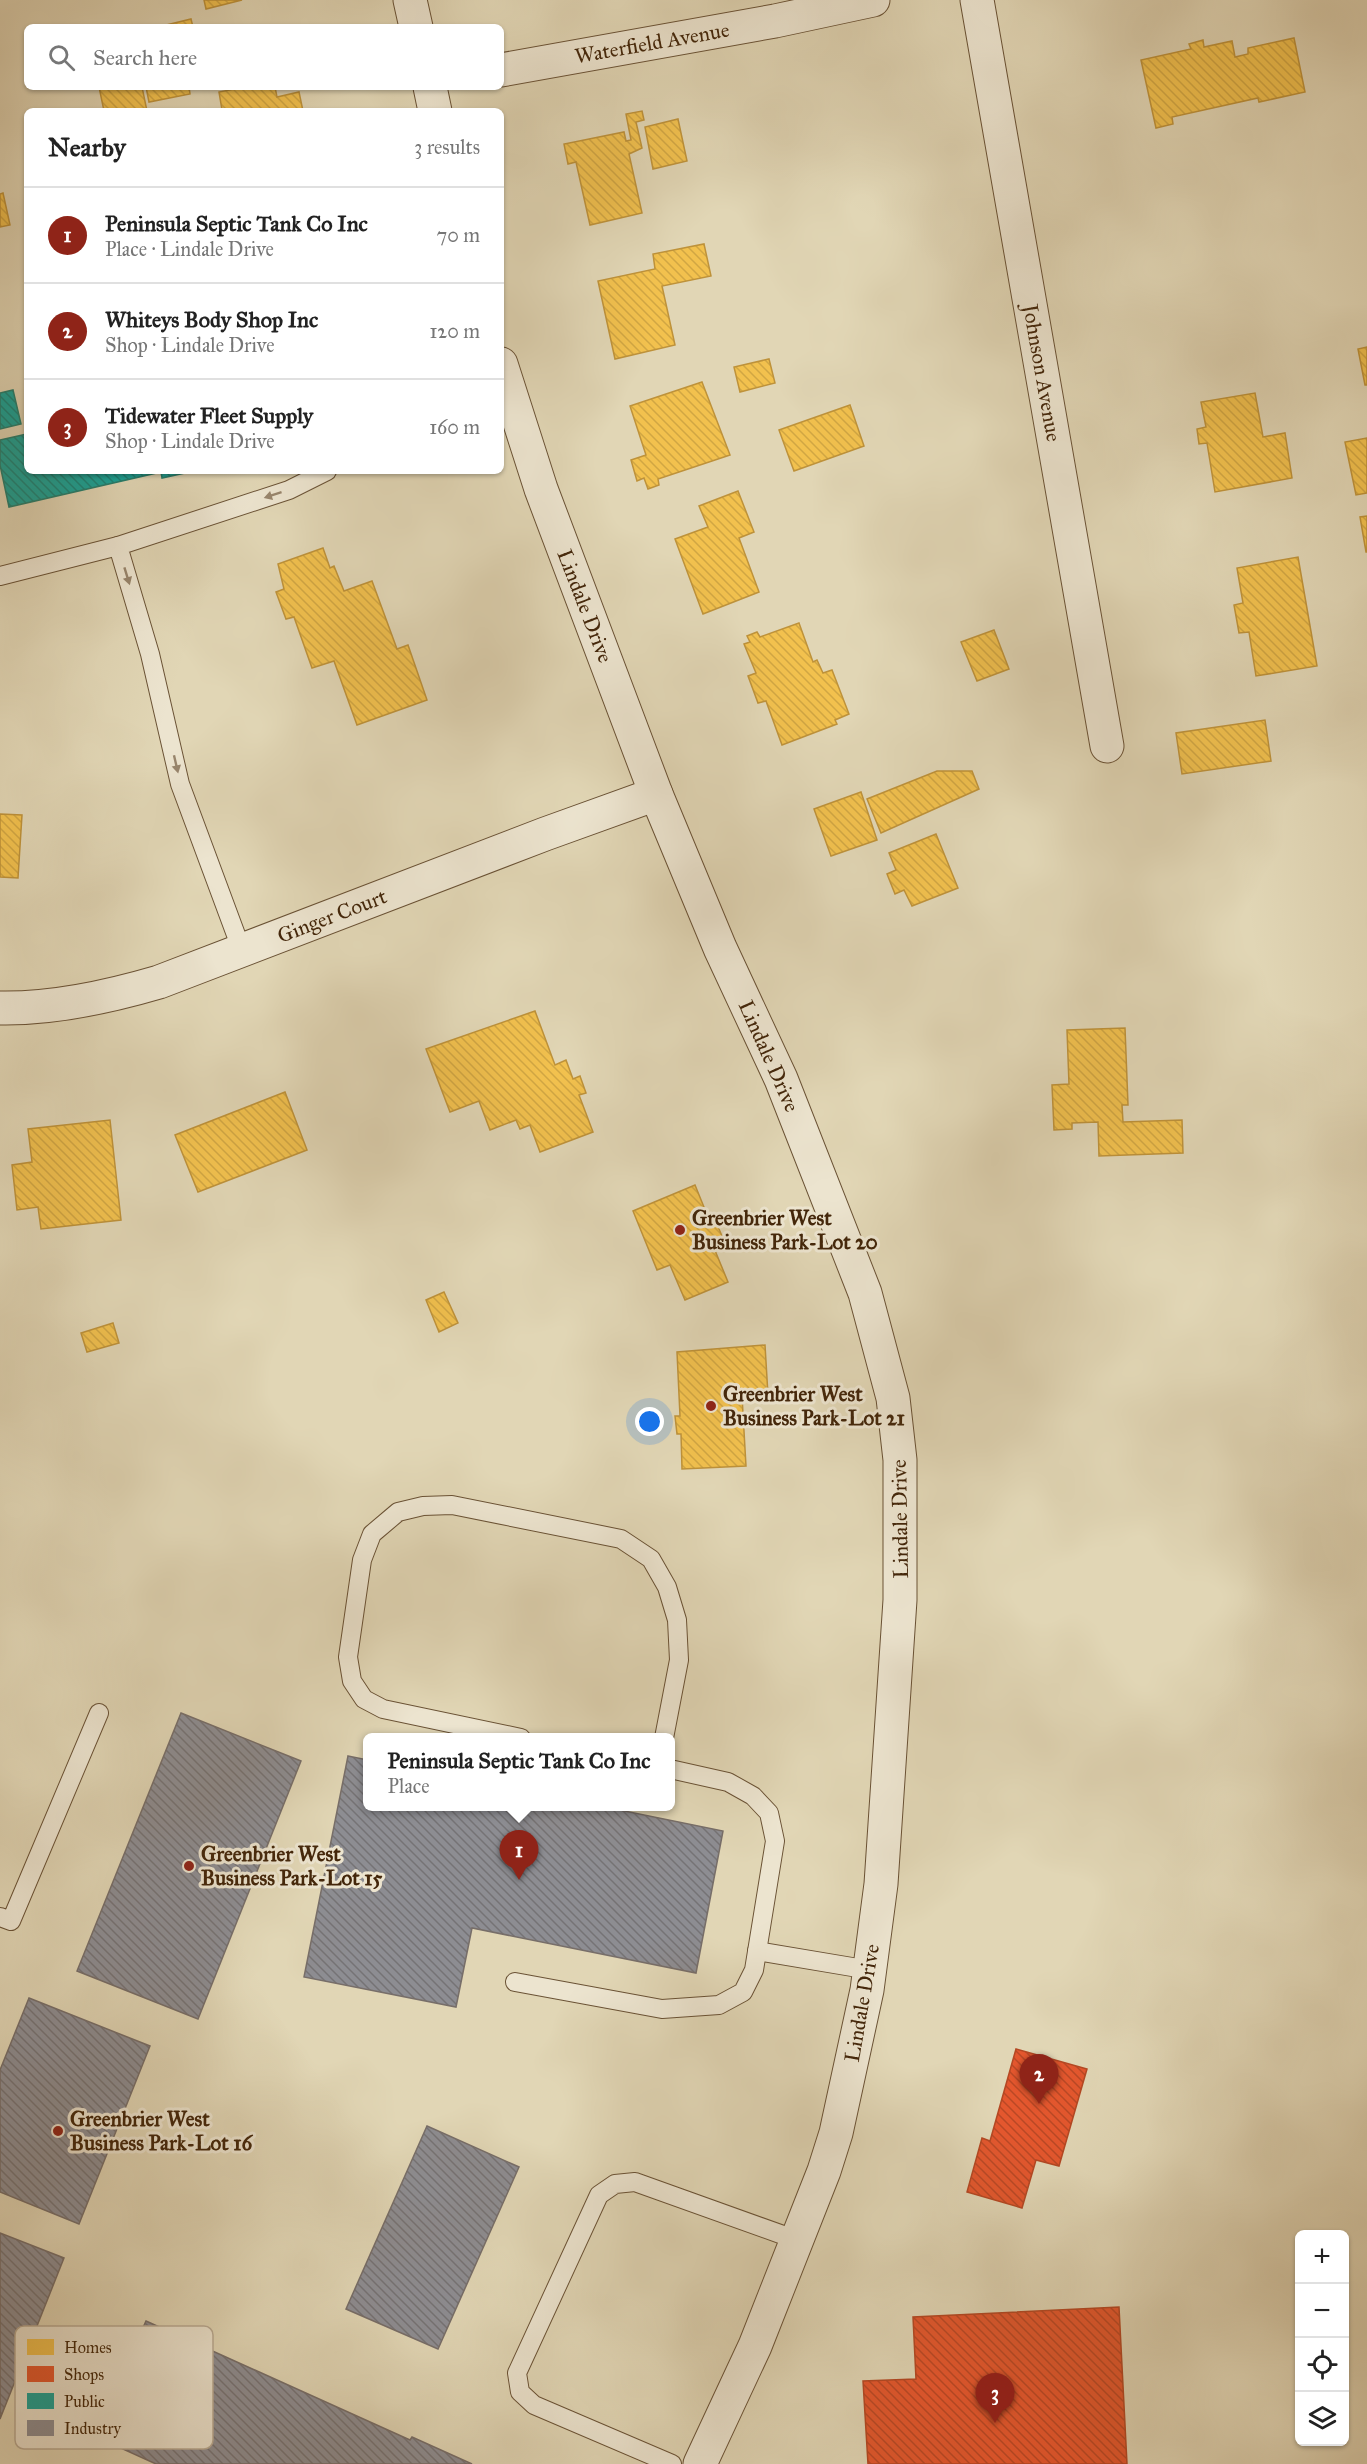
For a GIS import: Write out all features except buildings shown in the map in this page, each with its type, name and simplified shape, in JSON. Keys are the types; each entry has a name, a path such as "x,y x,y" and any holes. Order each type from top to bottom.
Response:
{"street":[{"path":"410,0 415,24"},
{"name":"Waterfield Avenue","path":"504,69 873,0"},
{"name":"Johnson Avenue","path":"977,0 1107,746"},
{"path":"430,90 434,108"},
{"name":"Lindale Drive","path":"504,380 541,489 656,794 720,948 781,1079 865,1293 893,1398 900,1460 900,1600 881,1884 870,1970 836,2133 755,2346 699,2464"},
{"name":"Ginger Court","path":"0,1008 18,1008 108,997 159,982 656,794"}],"lane":[{"path":"0,576 118,546 289,490 321,474"},
{"path":"118,546 150,654 180,784 242,951"},
{"path":"501,1733 383,1709 364,1699 352,1682 348,1658 362,1560 372,1534 398,1512 423,1506 463,1508 621,1539 651,1559 667,1587 677,1620 679,1660 665,1733"},
{"path":"0,1917 11,1921 99,1713"},
{"path":"515,1982 662,2009 719,2005 743,1992 754,1970 775,1841 769,1813 753,1796 728,1782 675,1769"},
{"path":"757,1951 870,1970"},
{"path":"672,2464 534,2405 520,2392 517,2373 600,2195 615,2184 635,2182 797,2240"}],"place":[{"name":"Greenbrier West Business Park-Lot 20","path":"680,1230"},
{"name":"Greenbrier West Business Park-Lot 21","path":"711,1406"},
{"name":"Greenbrier West Business Park-Lot 15","path":"189,1866"},
{"name":"Peninsula Septic Tank Co Inc","path":"519,1880"},
{"name":"Whiteys Body Shop Inc","path":"1039,2104"},
{"name":"Greenbrier West Business Park-Lot 16","path":"58,2131"},
{"name":"Tidewater Fleet Supply","path":"995,2423"}]}
